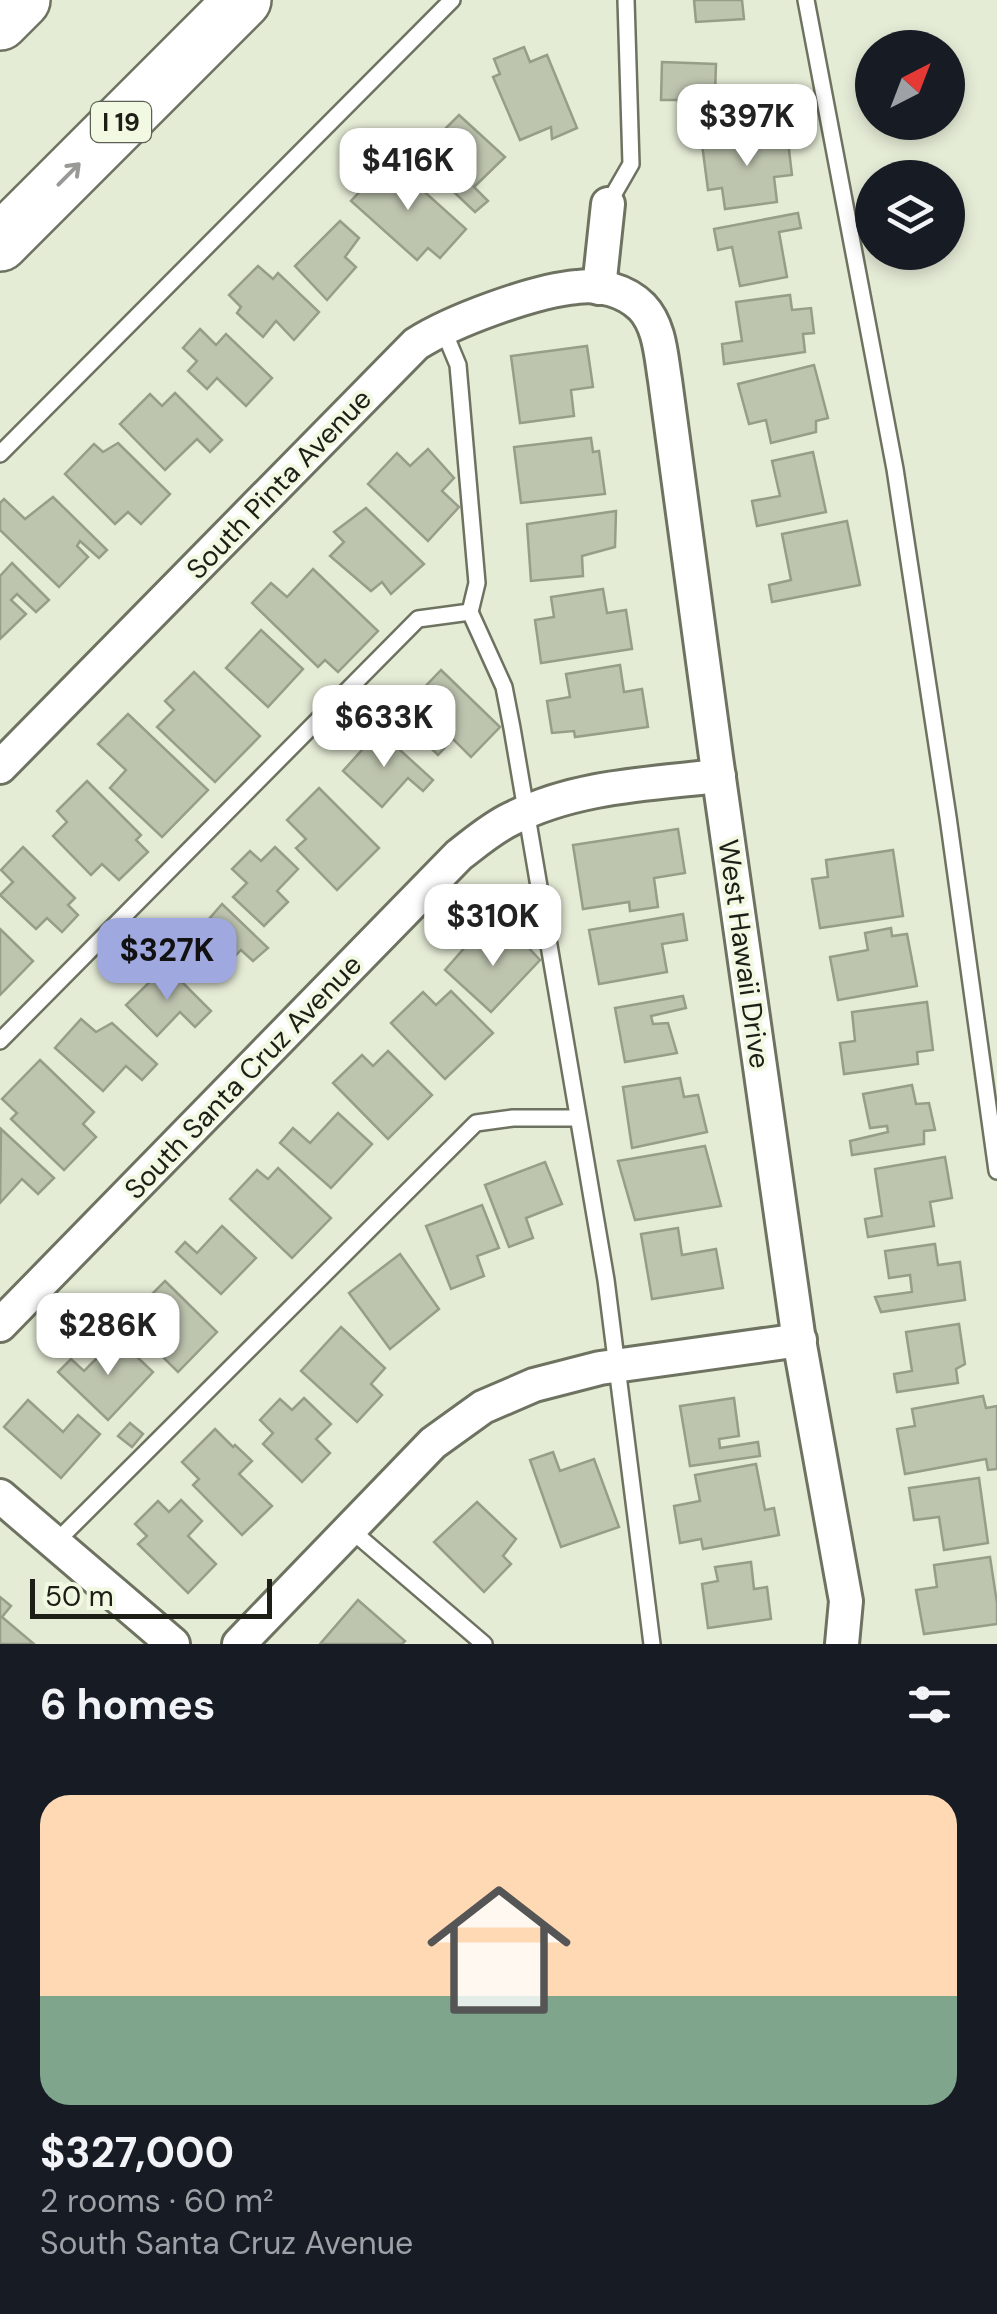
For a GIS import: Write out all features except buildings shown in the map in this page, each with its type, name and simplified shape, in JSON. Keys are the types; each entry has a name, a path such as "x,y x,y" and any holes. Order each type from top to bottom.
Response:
{"highway":[{"path":"0,22 22,0"},
{"name":"I 19","path":"0,243 242,0"}],"street":[{"path":"603,288 608,204"},
{"name":"South Pinta Avenue","path":"0,768 416,344 443,329 538,295 579,286 603,288"},
{"name":"West Hawaii Drive","path":"603,288 624,294 642,308 658,338 800,1340 846,1601 842,1644"},
{"name":"South Santa Cruz Avenue","path":"0,1325 459,855 484,835 512,818 598,790 719,776"},
{"path":"239,1644 434,1443 483,1407 534,1385 617,1366 800,1340"},
{"path":"0,1496 173,1644"}],"lane":[{"path":"0,454 452,0"},
{"path":"608,204 630,164 626,0"},
{"path":"806,0 896,468 997,1171"},
{"path":"443,329 458,365 478,583 470,612 504,687 606,1280 652,1644"},
{"path":"0,1041 418,619 470,612"},
{"path":"55,1543 476,1123 512,1118 578,1118"},
{"path":"350,1530 484,1644"}]}
